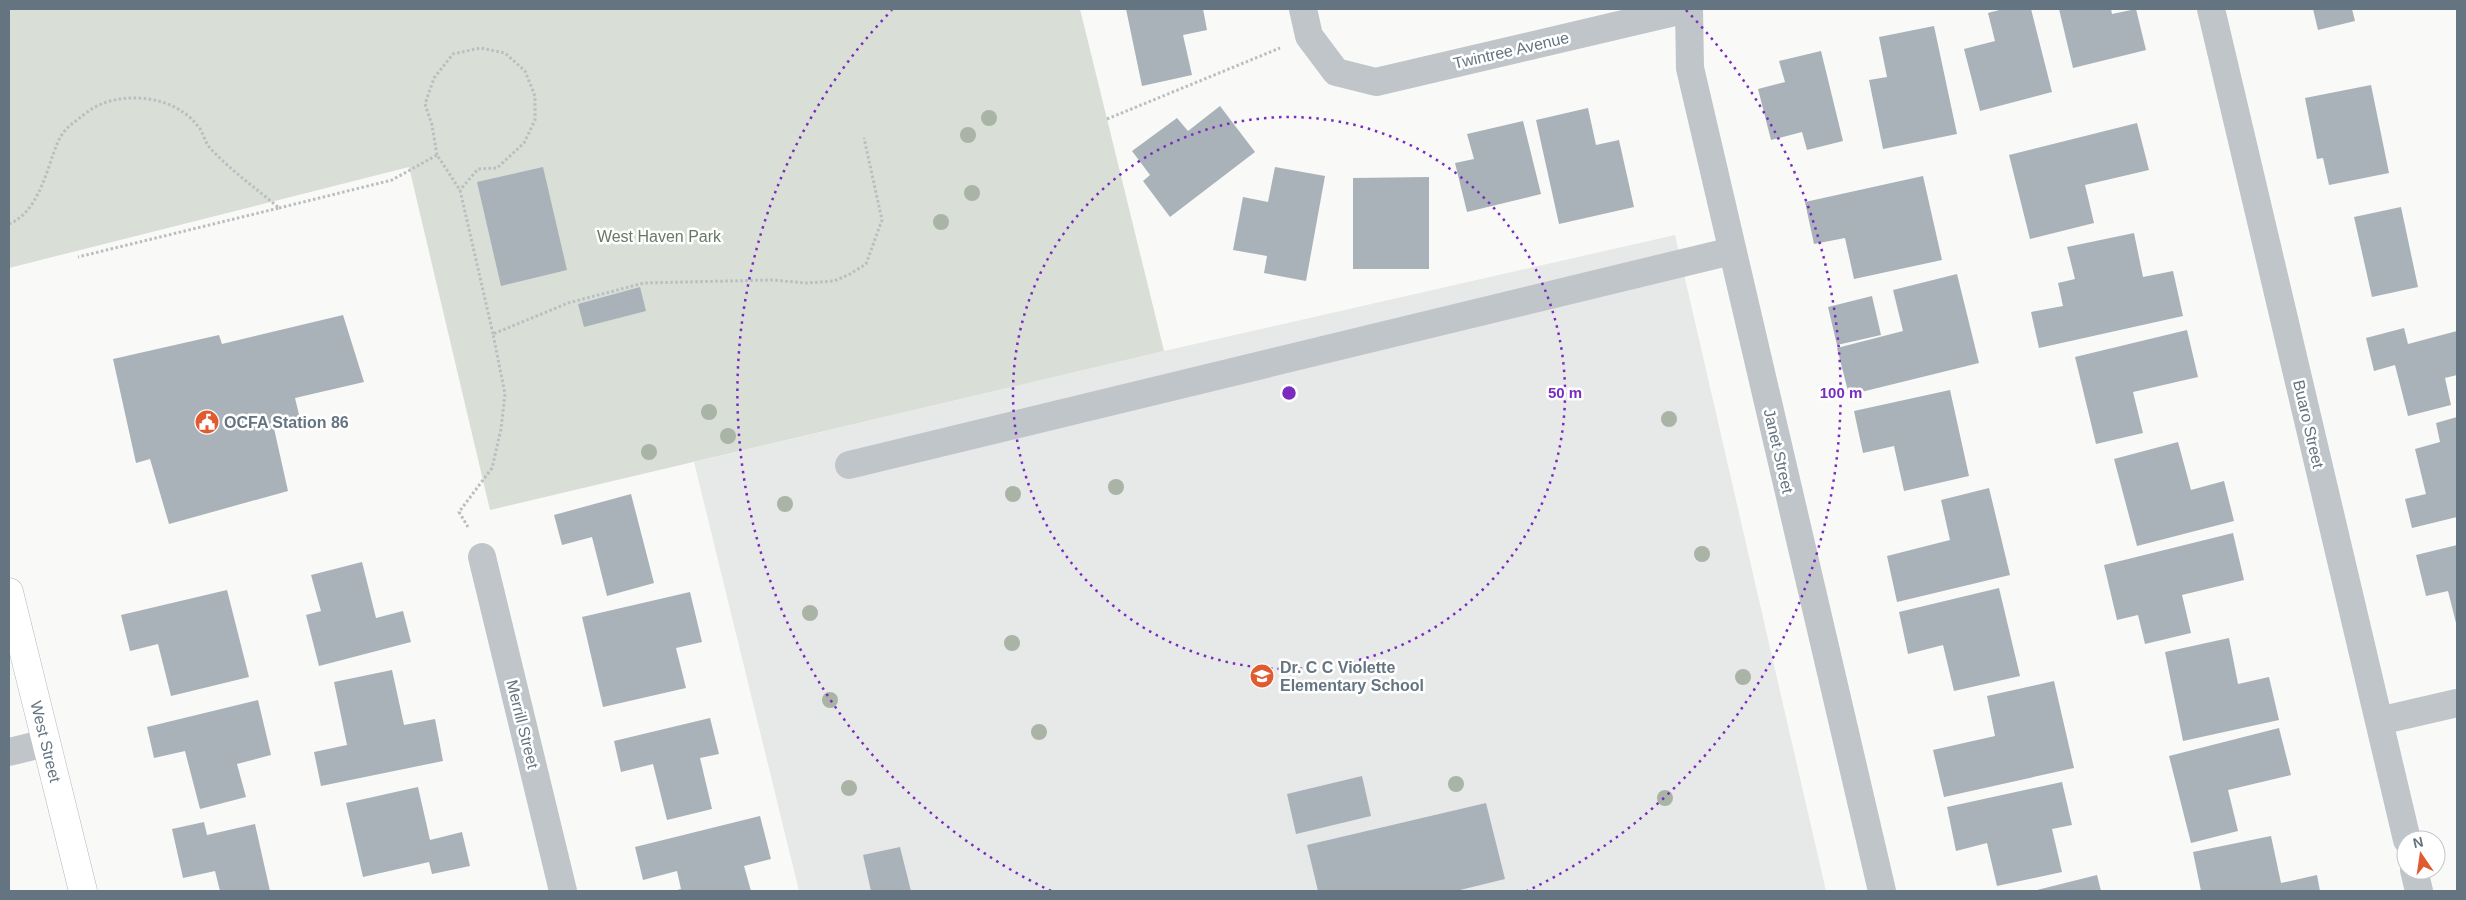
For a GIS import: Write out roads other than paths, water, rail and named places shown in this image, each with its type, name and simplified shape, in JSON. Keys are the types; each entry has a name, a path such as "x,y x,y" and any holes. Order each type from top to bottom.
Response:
{"main road":[{"name":"West Street","path":"9,592 83,891"}],"street":[{"name":"Twintree Avenue","path":"1303,9 1309,36 1336,72 1376,82 1688,9"},
{"name":"Janet Street","path":"1688,9 1690,68 1882,891"},
{"name":"Buaro Street","path":"2211,9 2405,830"},
{"path":"849,466 1732,251"},
{"name":"Merrill Street","path":"482,557 564,891"},
{"path":"2379,721 2457,703"},
{"path":"9,752 46,743"}],"place":[{"name":"OCFA Station 86","path":"207,422"},
{"name":"Dr. C C Violette Elementary School","path":"1262,676"}],"park label":[{"name":"West Haven Park","path":"659,236"}]}
